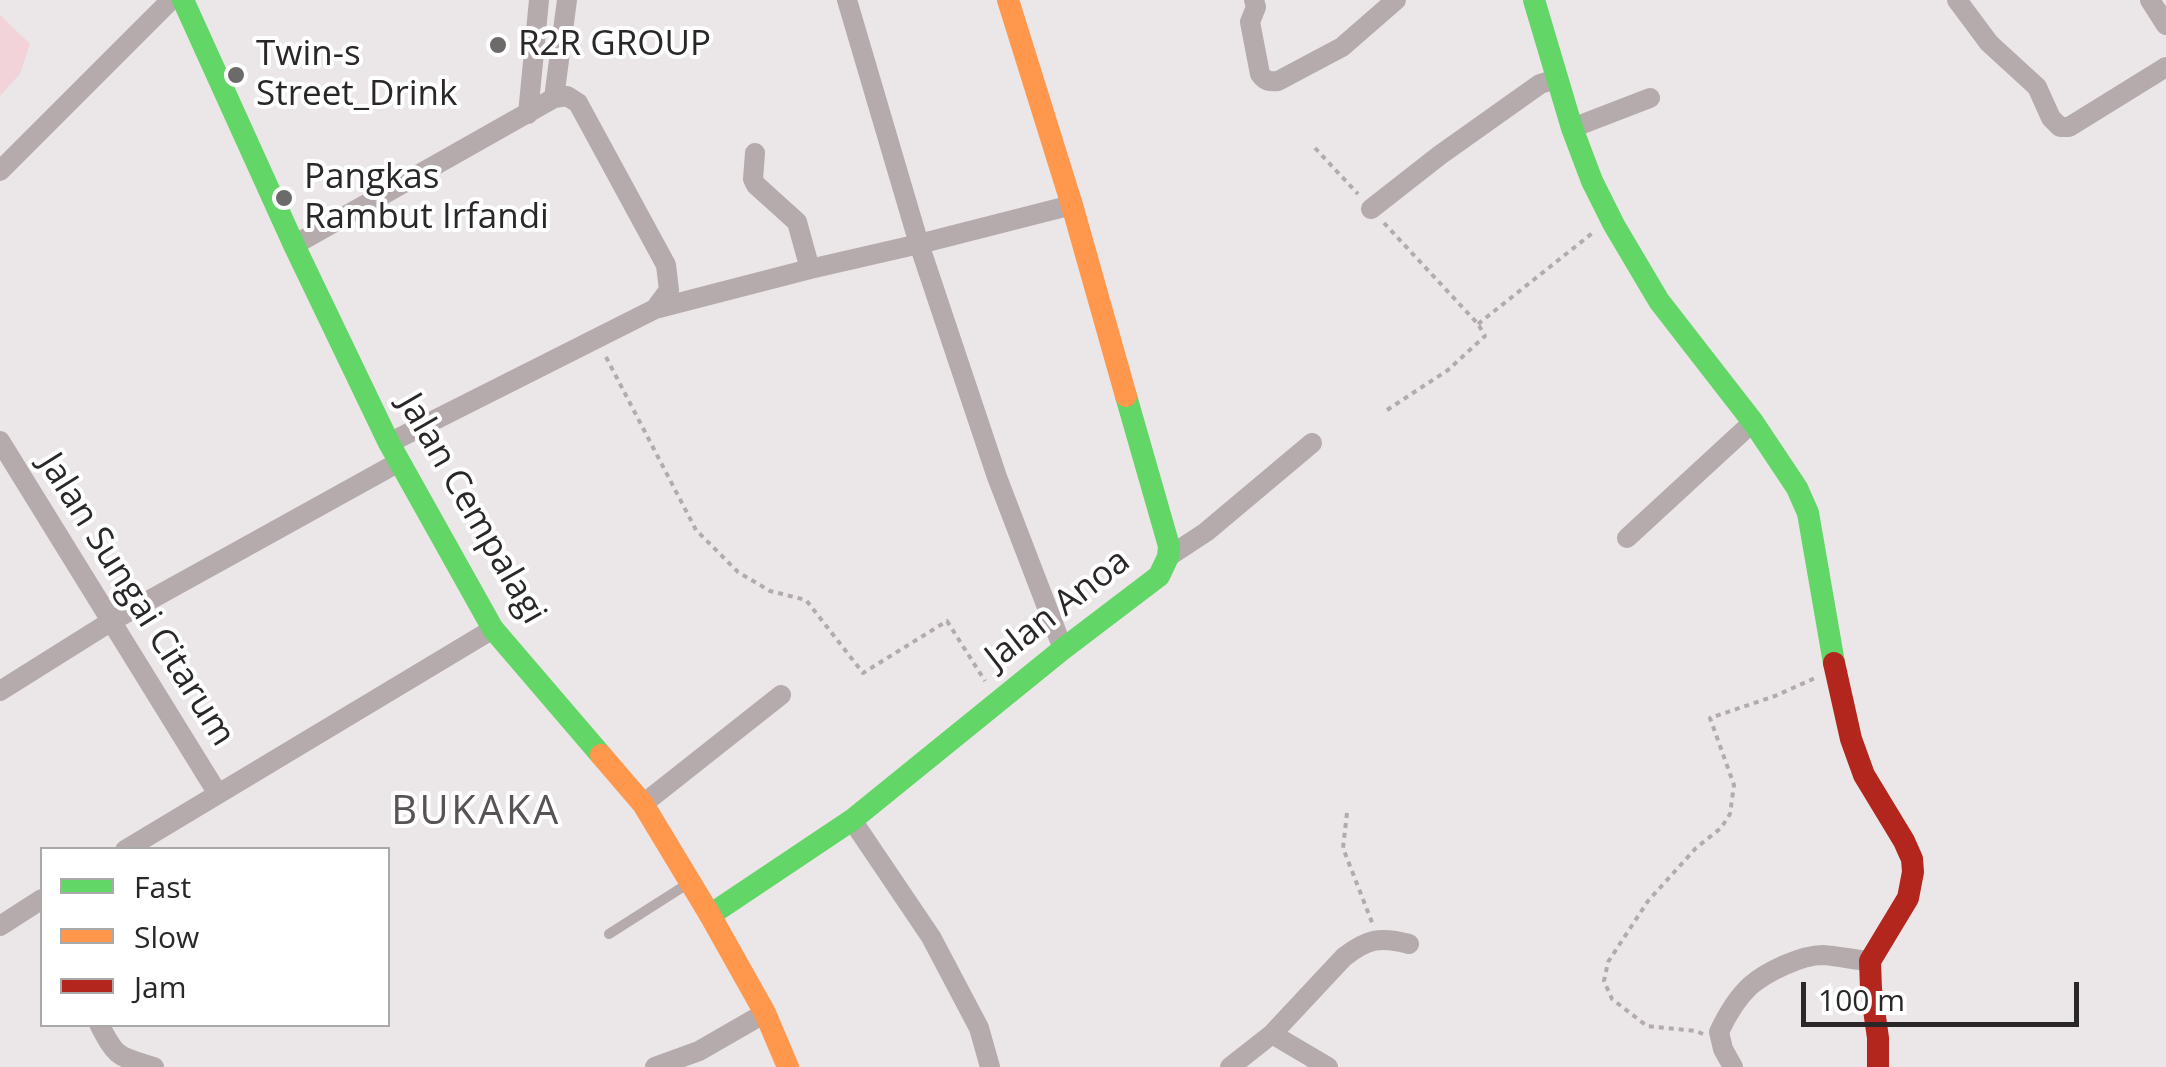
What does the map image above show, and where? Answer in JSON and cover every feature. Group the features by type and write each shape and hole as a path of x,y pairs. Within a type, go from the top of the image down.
{"street":[{"path":"0,172 171,0"},
{"name":"Jalan Cempalagi","path":"183,0 294,245 394,452 493,629 643,804 765,1012 788,1067"},
{"path":"528,114 539,0"},
{"path":"554,98 568,0"},
{"path":"847,0 919,244 997,476 1063,649"},
{"name":"Jalan Anoa","path":"710,915 852,820 1159,576 1168,557 1169,546 1072,206 1008,0"},
{"path":"1254,0 1256,7 1250,22 1260,74 1270,82 1342,46 1382,4"},
{"path":"1534,0 1550,81 1614,225 1660,301 1753,422 1797,488 1808,514 1834,668 1851,739 1864,775 1912,859 1908,898 1859,960"},
{"path":"1957,0 1988,43 2037,88 2051,118 2060,127 2068,128 2166,66"},
{"path":"2150,0 2166,25"},
{"path":"1372,209 1440,155 1550,81"},
{"path":"294,245 554,98 567,96 578,103 666,265 670,290 655,310"},
{"path":"1572,128 1650,98"},
{"path":"755,153 756,185 797,222 810,269"},
{"path":"0,691 394,452 597,338 655,310 1072,206"},
{"path":"1627,538 1753,422"},
{"name":"Jalan Sungai Citarum","path":"0,441 218,794"},
{"path":"1168,557 1206,532 1312,443"},
{"path":"130,847 493,629"},
{"path":"643,804 781,695"},
{"path":"852,820 931,937 979,1028 990,1067"},
{"path":"0,926 40,901"},
{"path":"1230,1067 1272,1034 1357,947 1379,938 1408,944"},
{"path":"1733,1067 1719,1032 1730,1010 1752,985 1808,957 1859,960"},
{"path":"1859,960 1870,989 1878,1067"},
{"path":"654,1067 699,1051 765,1012"},
{"path":"101,1027 119,1056 154,1067"},
{"path":"1272,1034 1328,1067"}],"lane":[{"path":"609,934 690,882"}],"path":[{"path":"1315,148 1485,336 1448,370 1387,410"},
{"path":"1478,324 1594,231"},
{"path":"597,338 696,530 738,572 770,591 806,600 863,672 947,621 998,702"},
{"path":"1720,1042 1696,1031 1647,1026 1612,998 1604,980 1608,962 1648,901 1696,848 1721,828 1730,814 1734,786 1710,718 1775,696 1834,668"},
{"path":"1347,813 1343,848 1379,938"}],"shaded area":[{"path":"0,15 30,44 20,74 0,96"}],"traffic: fast":[{"path":"183,0 389,443 493,629 601,755"},
{"path":"1534,0 1572,128 1614,225 1659,301 1753,422 1797,488 1808,513 1834,663"},
{"path":"710,915 852,820 1159,576 1169,546 1126,396"}],"traffic: slow":[{"path":"1008,0 1126,396"},
{"path":"601,755 643,804 710,915 765,1013 788,1067"}],"traffic: jam":[{"path":"1834,663 1851,739 1864,775 1912,859 1908,898 1870,961 1878,1067"}],"place":[{"name":"R2R GROUP","path":"498,45"},
{"name":"Twin-s Street_Drink","path":"236,75"},
{"name":"Pangkas Rambut Irfandi","path":"284,198"}],"district":[{"name":"BUKAKA","path":"476,813"}]}
